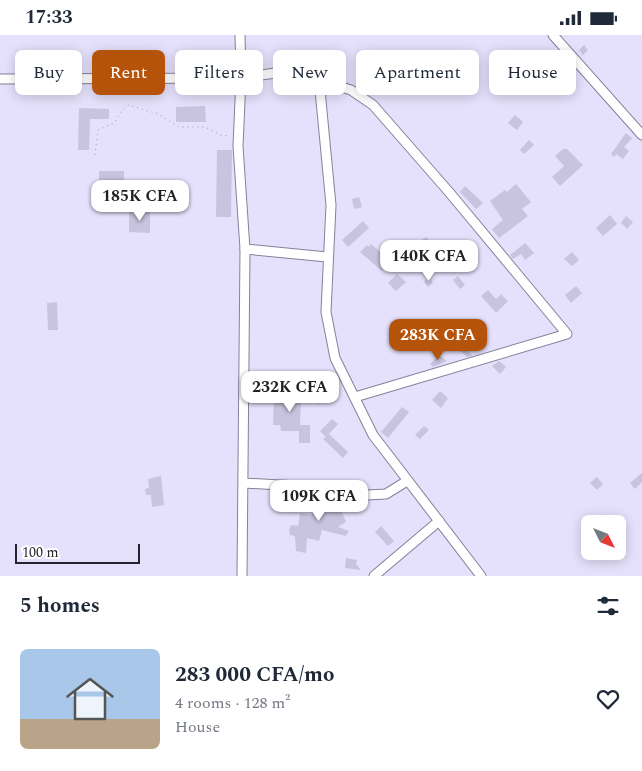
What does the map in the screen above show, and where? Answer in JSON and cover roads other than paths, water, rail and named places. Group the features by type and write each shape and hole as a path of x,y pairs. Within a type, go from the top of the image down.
{"street":[{"path":"240,35 240,50"},
{"path":"553,35 642,135"},
{"path":"0,79 175,78"},
{"path":"346,88 373,105 449,192 567,334 355,397"},
{"path":"240,95 238,137 245,249 242,576"},
{"path":"320,95 331,205 327,257 326,312 335,358 373,435 481,576"},
{"path":"245,249 327,257"},
{"path":"244,483 334,488 367,495 386,494 407,481"},
{"path":"374,576 439,521"}]}
